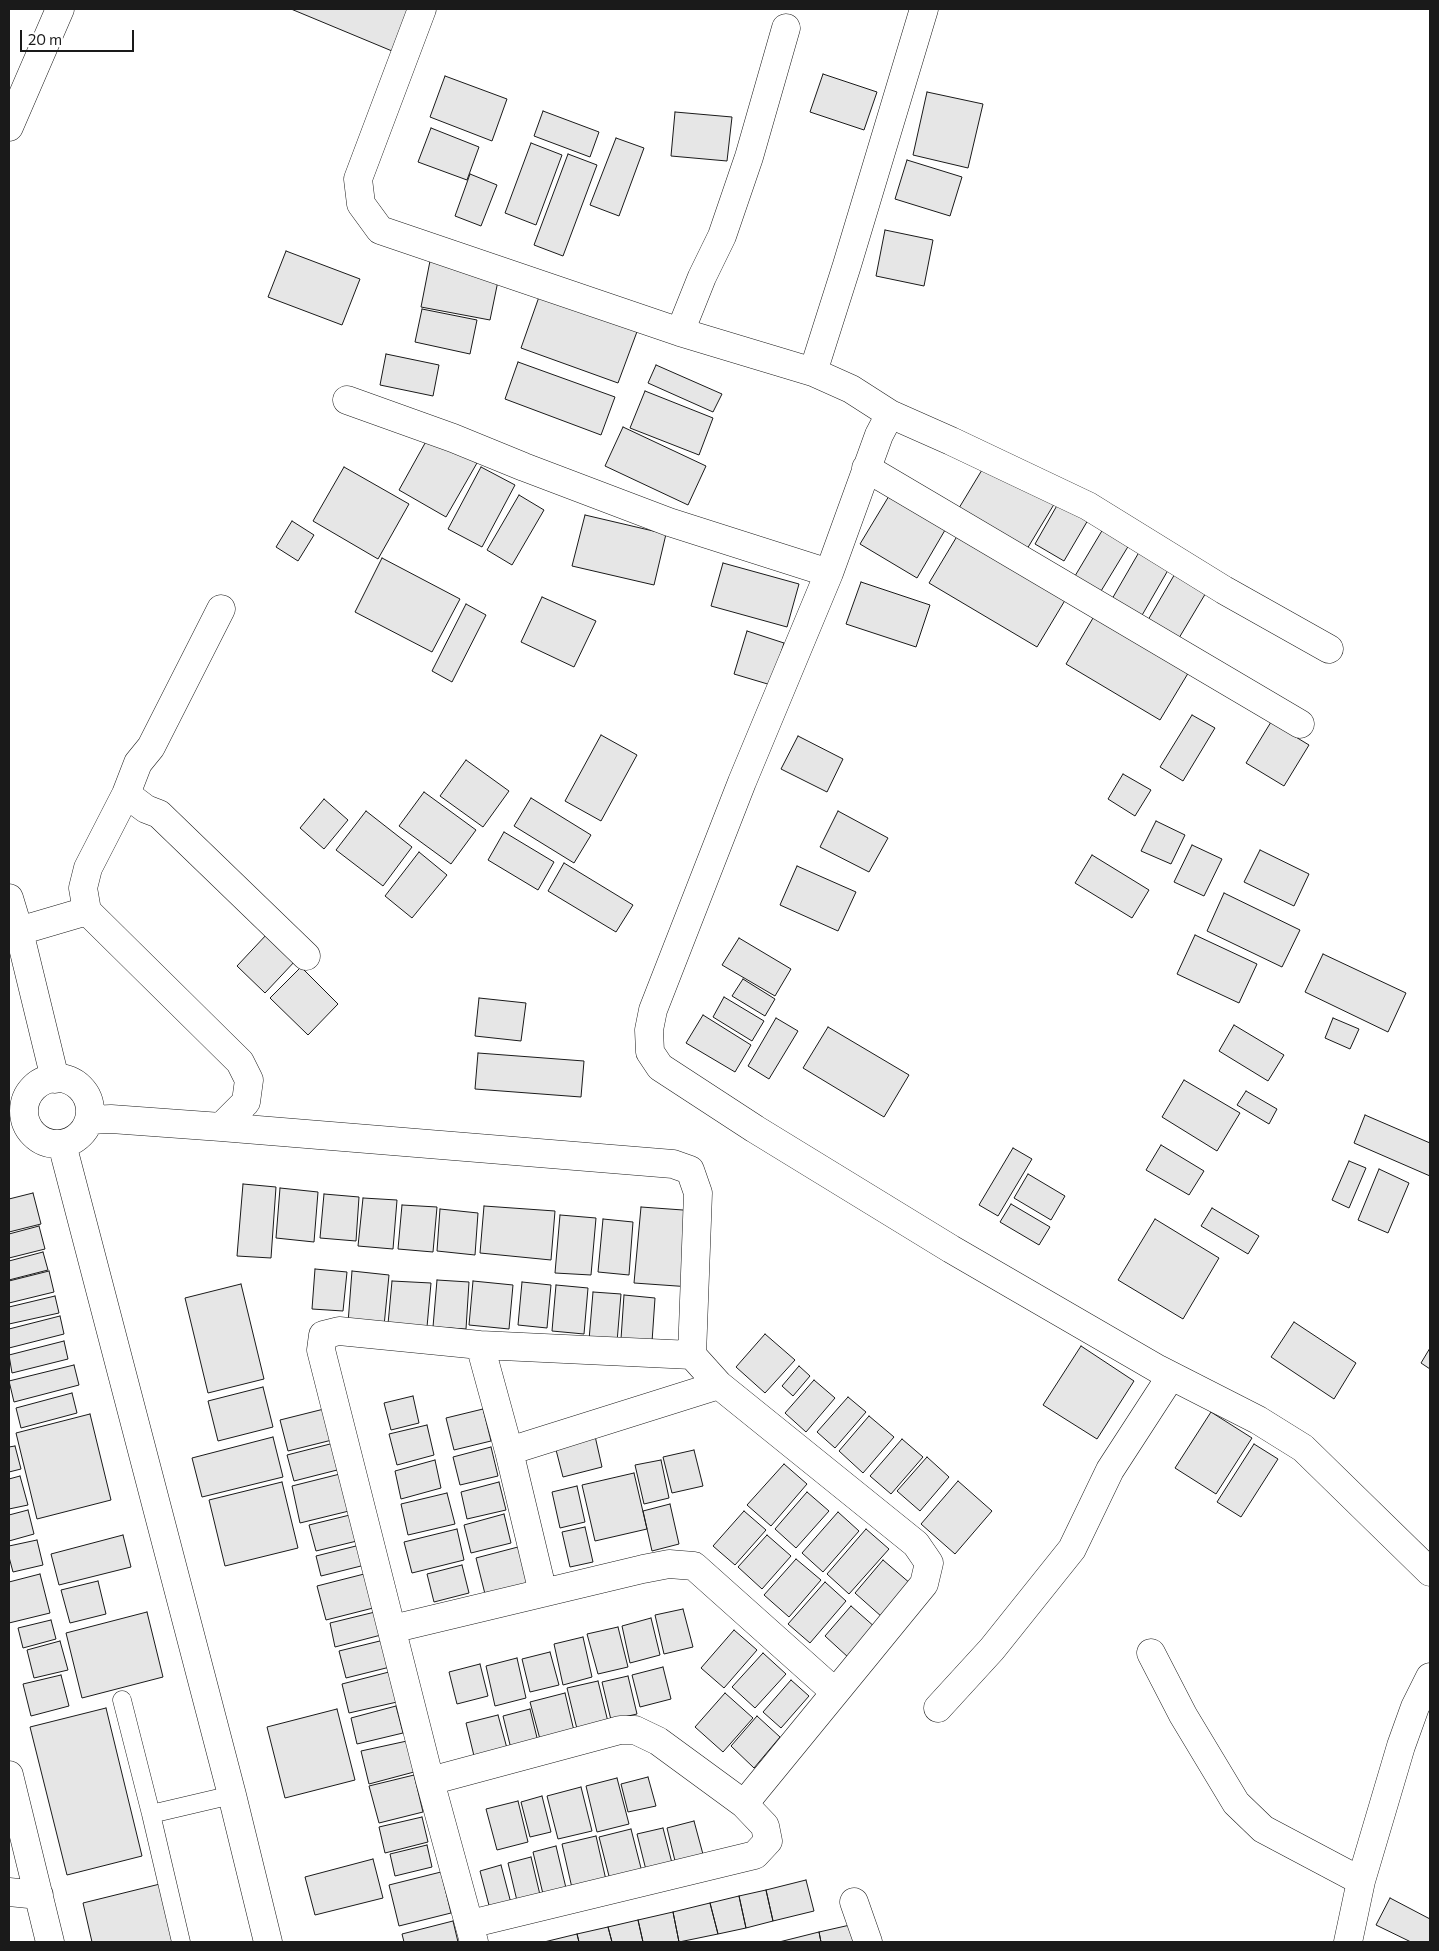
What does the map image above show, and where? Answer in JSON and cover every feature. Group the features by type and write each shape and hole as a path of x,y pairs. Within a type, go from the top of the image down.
{"street":[{"path":"9,127 60,9"},
{"path":"422,9 358,179 361,204 380,230 680,332 813,372 851,390 890,414 1088,506 1224,590 1329,649"},
{"path":"813,372 924,9"},
{"path":"680,332 702,277 722,236 749,158 786,28"},
{"path":"347,400 453,438 669,522 829,572"},
{"path":"890,414 879,435 829,572 742,782 653,1010 649,1030 650,1052 660,1067 755,1129 951,1249 1171,1376 1258,1420 1303,1448 1430,1572"},
{"path":"866,468 1300,724"},
{"path":"220,610 151,747 138,764 126,794 88,868 84,888 87,911 240,1062 249,1080 246,1102 221,1126"},
{"path":"126,794 146,809 159,814 306,956"},
{"path":"9,898 19,931 55,1079"},
{"path":"19,931 87,911"},
{"path":"55,1079 74,1082 82,1090 88,1099 89,1120 85,1130 75,1140 62,1144 43,1142 29,1129 16,1109 34,1088 44,1081 55,1079"},
{"path":"89,1120 111,1119 221,1126 673,1164 690,1170 698,1193 692,1355 719,1385 916,1544 929,1563 924,1584 744,1804"},
{"path":"62,1144 232,1795 268,1942"},
{"path":"430,1781 620,1730 635,1730 658,1740 744,1804 765,1826 768,1841 755,1855 472,1933 430,1781 321,1350 323,1335 339,1331 480,1345 692,1355"},
{"path":"480,1345 509,1451 543,1593"},
{"path":"938,1708 992,1649 1072,1549 1110,1470 1171,1376"},
{"path":"509,1451 719,1385"},
{"path":"392,1629 669,1564 694,1566 835,1692"},
{"path":"1151,1653 1183,1715 1236,1803 1263,1829 1361,1880"},
{"path":"1348,1942 1361,1880 1401,1746 1415,1707 1430,1677"},
{"path":"9,1775 50,1942"},
{"path":"9,1892 40,1895"},
{"path":"854,1902 868,1942"}],"lane":[{"path":"122,1700 181,1942"},
{"path":"151,1814 232,1795"}],"building":[{"path":"291,9 410,9 392,51"},
{"path":"823,74 877,92 864,130 810,112"},
{"path":"445,76 507,99 492,141 430,117"},
{"path":"927,92 983,104 968,168 913,155"},
{"path":"543,111 599,132 590,157 534,136"},
{"path":"675,112 732,117 727,161 671,156"},
{"path":"431,128 479,147 467,180 418,162"},
{"path":"616,138 644,148 619,216 590,205"},
{"path":"531,143 562,155 536,225 505,213"},
{"path":"568,154 597,165 563,256 534,245"},
{"path":"907,160 962,177 950,216 895,199"},
{"path":"470,174 497,185 481,226 455,216"},
{"path":"885,230 933,240 924,286 876,276"},
{"path":"286,251 360,279 342,325 268,297"},
{"path":"430,261 499,276 490,320 421,307"},
{"path":"540,294 638,329 618,383 521,348"},
{"path":"422,309 477,320 470,354 415,342"},
{"path":"386,354 439,365 433,396 380,385"},
{"path":"518,362 615,397 601,435 505,399"},
{"path":"656,365 722,394 713,412 648,383"},
{"path":"645,391 713,418 699,455 630,428"},
{"path":"623,427 706,466 688,505 605,466"},
{"path":"429,436 477,463 446,517 399,490"},
{"path":"988,460 1056,501 1027,549 959,508"},
{"path":"344,467 409,504 378,559 313,521"},
{"path":"481,467 515,485 482,547 448,529"},
{"path":"892,491 948,525 917,578 860,544"},
{"path":"519,495 544,510 512,565 487,550"},
{"path":"1059,502 1088,520 1064,561 1035,544"},
{"path":"585,515 666,534 654,585 572,566"},
{"path":"292,521 314,535 298,561 276,547"},
{"path":"1106,524 1132,540 1098,596 1072,581"},
{"path":"959,533 1067,597 1037,647 929,583"},
{"path":"1142,547 1171,565 1141,617 1112,599"},
{"path":"382,558 460,599 432,652 355,612"},
{"path":"723,563 799,584 787,627 711,606"},
{"path":"1176,572 1207,591 1179,638 1148,620"},
{"path":"861,582 930,605 916,647 846,624"},
{"path":"542,597 596,621 574,667 521,642"},
{"path":"466,604 486,615 452,682 432,671"},
{"path":"1096,613 1190,670 1160,720 1066,664"},
{"path":"747,631 784,643 771,685 734,674"},
{"path":"1192,715 1215,728 1183,781 1160,767"},
{"path":"1271,722 1309,745 1284,786 1246,763"},
{"path":"601,735 637,755 601,821 565,801"},
{"path":"798,736 843,759 827,792 781,769"},
{"path":"466,760 509,791 483,827 440,796"},
{"path":"1123,774 1151,790 1135,816 1108,799"},
{"path":"424,792 476,830 451,864 399,826"},
{"path":"531,798 591,835 574,863 514,826"},
{"path":"324,799 348,820 324,849 300,828"},
{"path":"366,811 412,847 383,886 336,850"},
{"path":"838,811 888,838 869,872 820,847"},
{"path":"1156,821 1185,835 1171,864 1141,851"},
{"path":"504,832 554,862 538,890 488,860"},
{"path":"1192,845 1222,859 1204,896 1174,882"},
{"path":"1260,850 1309,874 1294,906 1244,882"},
{"path":"419,852 447,875 412,918 385,896"},
{"path":"1092,855 1149,890 1132,918 1075,883"},
{"path":"564,863 633,905 616,932 548,891"},
{"path":"797,866 856,892 838,931 780,905"},
{"path":"1224,893 1300,930 1282,967 1207,931"},
{"path":"268,933 296,960 265,993 237,966"},
{"path":"1195,935 1257,964 1239,1003 1177,974"},
{"path":"739,938 791,969 775,996 722,965"},
{"path":"1323,954 1406,993 1388,1032 1305,992"},
{"path":"301,967 338,1004 308,1035 270,998"},
{"path":"743,979 775,999 765,1016 732,996"},
{"path":"724,997 764,1021 752,1041 713,1017"},
{"path":"479,998 526,1003 521,1041 475,1036"},
{"path":"703,1015 751,1045 735,1072 686,1043"},
{"path":"776,1018 798,1031 769,1079 748,1066"},
{"path":"1333,1018 1359,1029 1350,1049 1325,1038"},
{"path":"1234,1025 1284,1055 1268,1081 1219,1051"},
{"path":"828,1027 909,1075 884,1117 803,1068"},
{"path":"478,1053 584,1061 581,1097 475,1089"},
{"path":"1184,1080 1240,1113 1217,1151 1162,1117"},
{"path":"1246,1091 1277,1109 1269,1124 1237,1105"},
{"path":"1365,1115 1430,1143 1430,1176 1354,1143"},
{"path":"1161,1145 1204,1171 1189,1195 1146,1170"},
{"path":"1013,1148 1032,1159 998,1216 979,1205"},
{"path":"1349,1161 1366,1168 1349,1208 1332,1200"},
{"path":"1379,1169 1409,1183 1388,1233 1358,1220"},
{"path":"1028,1174 1065,1196 1051,1220 1014,1198"},
{"path":"243,1184 276,1187 271,1258 237,1256"},
{"path":"280,1188 318,1192 314,1242 276,1238"},
{"path":"33,1193 41,1224 9,1232 9,1199"},
{"path":"324,1194 359,1197 356,1241 320,1238"},
{"path":"363,1198 397,1200 393,1249 358,1246"},
{"path":"1011,1204 1050,1227 1039,1245 1000,1222"},
{"path":"402,1205 437,1207 433,1252 398,1249"},
{"path":"484,1206 555,1211 551,1260 480,1253"},
{"path":"641,1207 697,1211 691,1287 634,1283"},
{"path":"1212,1208 1259,1236 1248,1254 1201,1226"},
{"path":"440,1209 478,1213 475,1255 437,1251"},
{"path":"560,1215 596,1218 591,1275 555,1273"},
{"path":"603,1219 633,1222 629,1275 598,1272"},
{"path":"1155,1219 1219,1258 1183,1319 1118,1280"},
{"path":"39,1226 45,1249 9,1258 9,1234"},
{"path":"43,1252 48,1270 9,1280 9,1261"},
{"path":"315,1269 347,1272 343,1311 312,1309"},
{"path":"49,1271 54,1292 9,1303 9,1281"},
{"path":"352,1271 389,1275 384,1326 348,1323"},
{"path":"437,1280 469,1282 466,1329 433,1327"},
{"path":"392,1281 431,1283 427,1327 388,1324"},
{"path":"473,1281 513,1285 509,1329 469,1325"},
{"path":"522,1282 551,1285 547,1328 518,1325"},
{"path":"241,1284 264,1379 208,1393 185,1298"},
{"path":"556,1285 588,1288 584,1334 552,1331"},
{"path":"593,1292 621,1294 617,1342 589,1340"},
{"path":"624,1295 655,1298 652,1342 621,1339"},
{"path":"55,1296 59,1313 9,1324 9,1307"},
{"path":"60,1316 64,1334 9,1348 9,1329"},
{"path":"1294,1322 1356,1363 1334,1399 1271,1357"},
{"path":"765,1334 795,1360 765,1393 736,1367"},
{"path":"64,1341 68,1359 12,1373 9,1355"},
{"path":"1081,1346 1134,1381 1097,1439 1043,1405"},
{"path":"1430,1348 1430,1369 1421,1363"},
{"path":"74,1365 79,1385 14,1402 9,1381"},
{"path":"799,1366 810,1376 793,1396 782,1386"},
{"path":"814,1380 835,1398 806,1432 785,1413"},
{"path":"263,1387 273,1427 218,1441 208,1401"},
{"path":"72,1393 77,1413 21,1428 16,1408"},
{"path":"413,1396 419,1423 391,1430 384,1403"},
{"path":"848,1397 866,1412 835,1448 817,1432"},
{"path":"332,1407 340,1438 288,1451 280,1420"},
{"path":"483,1409 491,1441 454,1450 446,1418"},
{"path":"1211,1412 1252,1438 1216,1494 1175,1468"},
{"path":"90,1414 111,1500 37,1519 16,1433"},
{"path":"869,1416 894,1437 863,1473 839,1451"},
{"path":"427,1425 434,1455 397,1465 389,1434"},
{"path":"595,1436 602,1467 563,1477 555,1446"},
{"path":"273,1437 283,1477 202,1497 192,1458"},
{"path":"902,1439 923,1457 891,1494 870,1476"},
{"path":"338,1442 345,1468 294,1481 287,1455"},
{"path":"1254,1444 1278,1459 1241,1517 1217,1502"},
{"path":"15,1446 21,1469 9,1472 9,1447"},
{"path":"491,1447 498,1476 460,1485 453,1457"},
{"path":"694,1450 703,1486 672,1493 663,1457"},
{"path":"927,1457 949,1477 920,1511 897,1491"},
{"path":"435,1460 441,1488 401,1499 395,1471"},
{"path":"661,1460 669,1498 644,1504 635,1465"},
{"path":"784,1464 807,1484 771,1526 747,1505"},
{"path":"344,1473 353,1510 300,1523 292,1486"},
{"path":"634,1473 647,1529 595,1541 582,1485"},
{"path":"20,1476 28,1505 9,1509 9,1479"},
{"path":"958,1481 992,1511 955,1554 921,1524"},
{"path":"282,1482 298,1548 225,1566 209,1500"},
{"path":"499,1482 506,1510 467,1519 461,1492"},
{"path":"577,1486 585,1522 560,1528 552,1492"},
{"path":"807,1492 829,1511 796,1548 775,1529"},
{"path":"447,1493 455,1524 408,1535 401,1504"},
{"path":"670,1504 679,1544 652,1551 643,1511"},
{"path":"28,1510 34,1534 9,1541 9,1515"},
{"path":"744,1511 766,1530 735,1565 713,1546"},
{"path":"838,1512 859,1531 823,1572 802,1553"},
{"path":"358,1513 365,1539 316,1551 309,1525"},
{"path":"504,1514 511,1543 471,1553 464,1525"},
{"path":"585,1527 593,1562 570,1567 562,1532"},
{"path":"457,1529 464,1560 412,1573 404,1542"},
{"path":"866,1529 889,1549 849,1594 827,1574"},
{"path":"123,1535 131,1567 59,1585 51,1554"},
{"path":"767,1535 791,1556 762,1589 738,1567"},
{"path":"37,1540 43,1565 13,1572 9,1557 9,1546"},
{"path":"364,1544 369,1564 321,1576 316,1556"},
{"path":"518,1547 530,1591 487,1602 476,1558"},
{"path":"796,1559 821,1580 789,1617 764,1595"},
{"path":"883,1560 911,1584 882,1617 855,1593"},
{"path":"462,1565 469,1593 434,1602 427,1574"},
{"path":"372,1572 381,1606 326,1620 317,1586"},
{"path":"40,1574 50,1613 9,1623 9,1582"},
{"path":"98,1581 106,1614 70,1623 61,1590"},
{"path":"825,1582 846,1601 810,1643 788,1624"},
{"path":"851,1606 876,1628 849,1658 825,1636"},
{"path":"683,1609 693,1647 664,1654 655,1615"},
{"path":"147,1612 163,1677 82,1698 66,1633"},
{"path":"375,1612 381,1635 335,1647 330,1623"},
{"path":"651,1618 660,1655 630,1663 622,1626"},
{"path":"51,1620 56,1639 23,1648 18,1628"},
{"path":"618,1627 628,1667 598,1674 587,1634"},
{"path":"734,1630 757,1650 724,1688 701,1668"},
{"path":"583,1637 592,1677 563,1685 554,1644"},
{"path":"384,1640 390,1667 346,1678 339,1651"},
{"path":"60,1641 68,1670 34,1678 27,1650"},
{"path":"550,1652 559,1685 530,1692 522,1659"},
{"path":"763,1653 786,1674 755,1708 732,1687"},
{"path":"517,1658 526,1698 495,1706 486,1666"},
{"path":"480,1664 488,1696 457,1704 449,1672"},
{"path":"663,1667 671,1699 640,1707 632,1675"},
{"path":"389,1672 397,1702 349,1713 342,1684"},
{"path":"61,1675 69,1706 31,1716 23,1684"},
{"path":"628,1676 637,1714 611,1720 602,1682"},
{"path":"791,1680 809,1696 781,1728 763,1712"},
{"path":"598,1681 609,1726 578,1733 567,1688"},
{"path":"565,1693 575,1735 541,1743 530,1702"},
{"path":"725,1693 753,1718 723,1752 695,1727"},
{"path":"396,1706 403,1733 357,1744 351,1718"},
{"path":"106,1708 142,1856 67,1875 30,1727"},
{"path":"337,1709 355,1780 285,1798 267,1727"},
{"path":"530,1709 540,1750 513,1757 503,1716"},
{"path":"498,1715 508,1752 475,1760 466,1723"},
{"path":"757,1716 780,1737 754,1768 731,1746"},
{"path":"407,1741 414,1772 369,1784 361,1751"},
{"path":"414,1775 423,1812 379,1823 369,1786"},
{"path":"648,1777 656,1806 628,1812 621,1784"},
{"path":"617,1778 629,1824 597,1832 586,1786"},
{"path":"581,1787 592,1831 558,1839 547,1796"},
{"path":"542,1796 551,1832 530,1837 521,1802"},
{"path":"518,1801 528,1842 497,1850 486,1809"},
{"path":"422,1817 428,1842 385,1853 379,1827"},
{"path":"694,1821 704,1858 676,1865 667,1828"},
{"path":"663,1828 673,1867 647,1874 637,1834"},
{"path":"631,1829 642,1872 610,1880 599,1837"},
{"path":"596,1836 606,1880 572,1888 562,1844"},
{"path":"427,1845 432,1867 395,1876 390,1854"},
{"path":"556,1846 566,1888 543,1894 533,1852"},
{"path":"531,1857 541,1899 518,1905 508,1863"},
{"path":"373,1859 383,1898 315,1915 305,1877"},
{"path":"501,1865 512,1907 491,1913 480,1871"},
{"path":"441,1872 451,1913 399,1926 389,1885"},
{"path":"806,1880 814,1911 773,1921 766,1890"},
{"path":"160,1884 174,1942 92,1942 83,1903"},
{"path":"766,1890 773,1921 746,1928 739,1896"},
{"path":"739,1896 746,1928 718,1934 710,1903"},
{"path":"1390,1898 1430,1919 1430,1942 1411,1942 1376,1925"},
{"path":"710,1903 718,1934 679,1942 673,1912"},
{"path":"673,1912 679,1942 643,1942 638,1920"},
{"path":"638,1920 643,1942 612,1942 608,1927"},
{"path":"453,1921 458,1942 404,1942 402,1934"},
{"path":"850,1925 854,1942 821,1942 819,1932"},
{"path":"608,1927 612,1942 579,1942 577,1934"},
{"path":"819,1932 821,1942 779,1942"},
{"path":"577,1934 579,1942 544,1942"}]}
